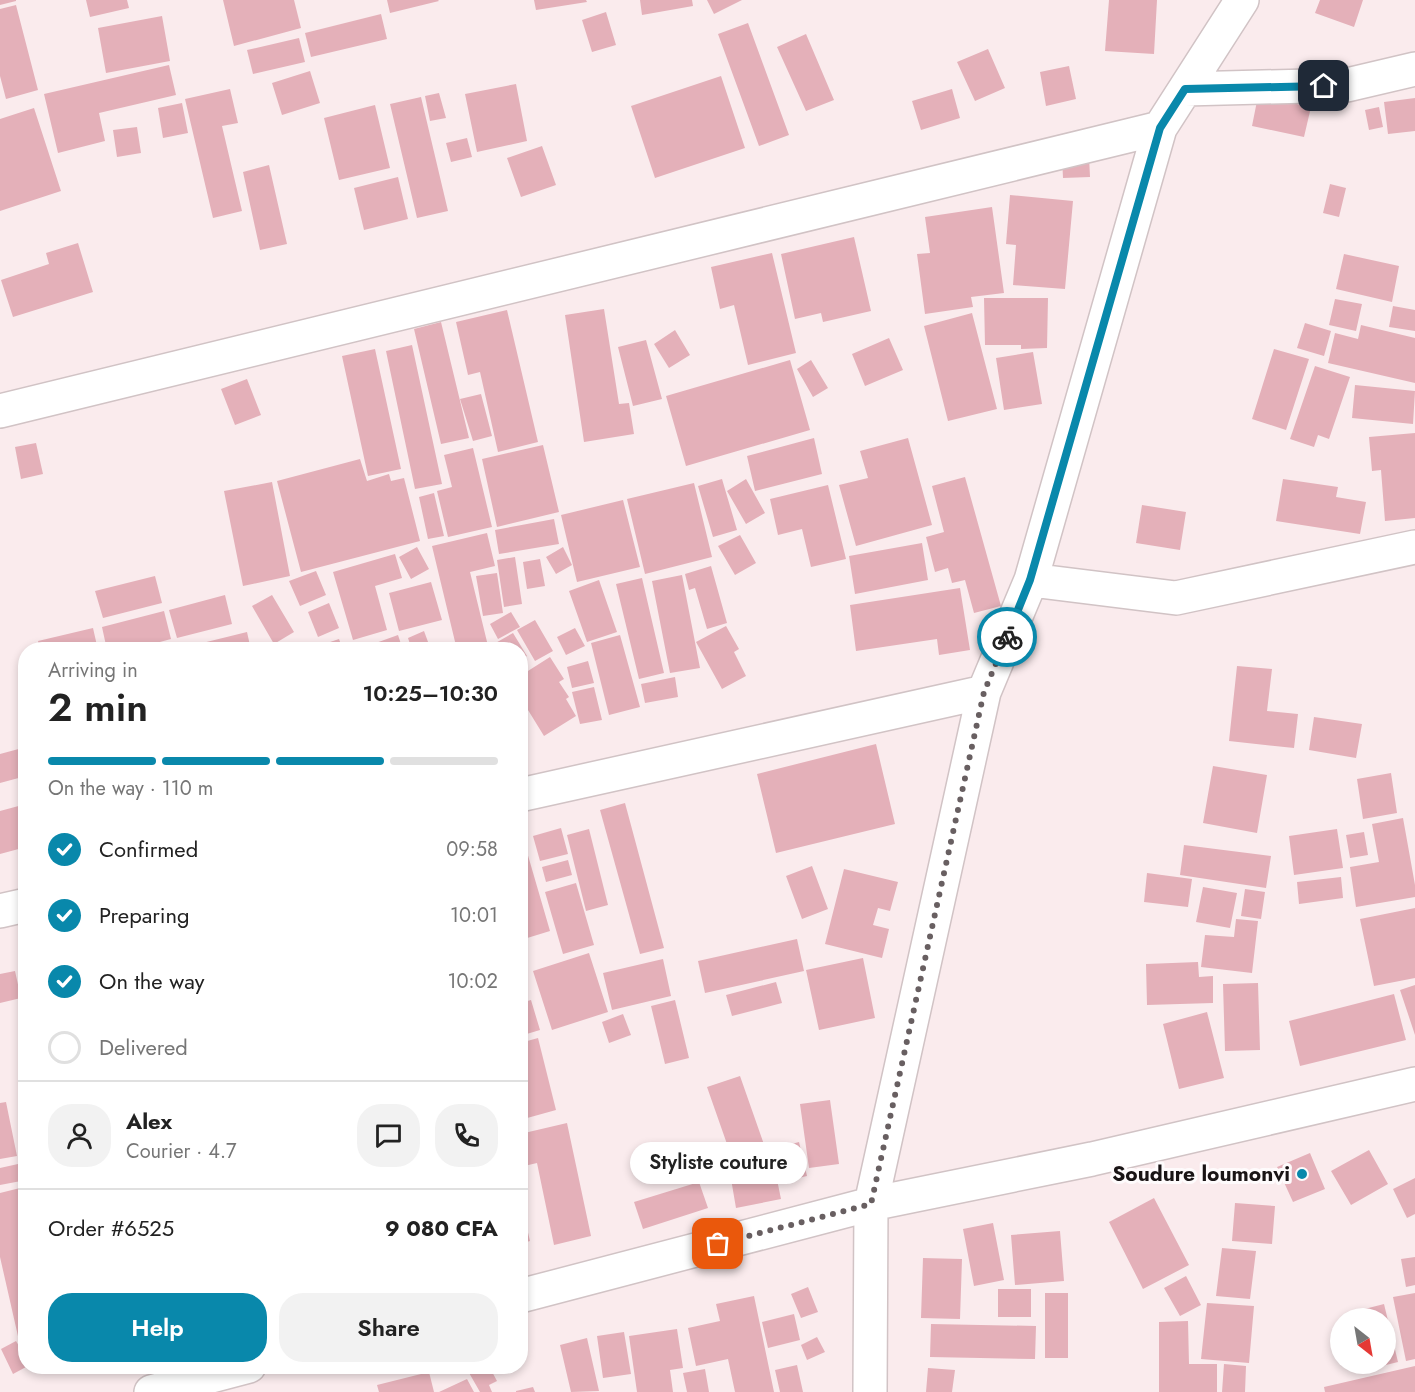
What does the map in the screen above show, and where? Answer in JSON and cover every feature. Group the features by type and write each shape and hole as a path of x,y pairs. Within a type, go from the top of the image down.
{"street":[{"path":"870,1392 871,1204 984,692 1030,580 1160,128 1242,0"},
{"path":"1185,89 1347,86 1415,69"},
{"path":"0,411 1160,128"},
{"path":"1030,580 1176,598 1415,548"},
{"path":"528,793 984,692"},
{"path":"0,911 18,907"},
{"path":"528,1294 871,1204 1092,1159 1415,1084"},
{"path":"151,1392 219,1374"}],"building":[{"path":"0,0 16,0 16,1 0,5"},
{"path":"86,0 127,0 129,8 90,17"},
{"path":"223,0 294,0 301,28 234,46"},
{"path":"387,0 438,0 439,1 390,13"},
{"path":"534,0 586,0 587,2 536,10"},
{"path":"640,0 692,0 693,6 642,15"},
{"path":"707,0 742,0 714,14"},
{"path":"1109,0 1157,0 1154,54 1105,51"},
{"path":"1320,0 1363,0 1354,27 1315,13"},
{"path":"16,5 38,90 6,99 0,76 0,9"},
{"path":"606,12 616,45 592,52 582,20"},
{"path":"381,14 387,39 311,57 305,33"},
{"path":"162,16 170,61 106,73 98,28"},
{"path":"748,23 789,135 759,146 718,34"},
{"path":"806,34 834,100 806,111 777,47"},
{"path":"299,38 305,62 253,74 247,50"},
{"path":"988,49 1005,88 975,101 957,62"},
{"path":"169,65 176,95 99,113 105,141 58,153 44,94"},
{"path":"1069,66 1076,99 1046,106 1040,72"},
{"path":"310,71 320,103 282,115 272,83"},
{"path":"721,76 745,148 655,178 631,106"},
{"path":"516,84 527,141 477,152 465,94"},
{"path":"230,89 238,123 222,126 242,211 213,218 185,99"},
{"path":"952,89 960,118 921,130 912,101"},
{"path":"439,93 446,118 430,121 425,96"},
{"path":"1258,96 1311,107 1304,137 1252,126"},
{"path":"421,97 448,211 417,218 390,104"},
{"path":"1415,98 1415,131 1388,134 1384,102"},
{"path":"182,103 188,133 163,138 158,108"},
{"path":"375,105 390,168 339,180 324,118"},
{"path":"1379,107 1383,127 1369,130 1365,110"},
{"path":"34,108 61,191 0,211 0,119"},
{"path":"137,127 141,153 117,157 113,130"},
{"path":"467,138 472,157 451,162 446,143"},
{"path":"542,146 556,185 521,197 507,158"},
{"path":"1089,156 1090,177 1063,178 1062,157"},
{"path":"269,165 287,244 260,250 243,172"},
{"path":"398,177 408,219 364,230 354,188"},
{"path":"1330,184 1346,188 1339,217 1323,213"},
{"path":"1010,195 1073,201 1065,289 1013,285 1016,245 1006,244"},
{"path":"992,207 1004,293 971,297 973,307 925,314 917,254 930,253 925,217"},
{"path":"854,237 871,311 823,322 821,313 795,319 781,254"},
{"path":"78,243 93,292 13,317 1,280 49,264 46,253"},
{"path":"772,253 796,353 748,365 734,305 720,309 711,267"},
{"path":"1344,254 1399,266 1392,302 1336,289"},
{"path":"984,298 1048,298 1047,348 1021,349 1021,345 985,345"},
{"path":"1335,299 1362,304 1356,331 1329,325"},
{"path":"1393,306 1415,310 1415,331 1389,327"},
{"path":"604,309 619,404 629,403 634,434 584,442 565,315"},
{"path":"507,310 538,442 498,452 480,372 468,375 456,322"},
{"path":"972,313 997,409 948,421 924,326"},
{"path":"441,322 469,438 441,444 414,329"},
{"path":"1305,323 1331,331 1324,356 1297,348"},
{"path":"1361,325 1415,338 1415,383 1328,363 1335,333 1358,339"},
{"path":"675,330 690,355 669,368 654,344"},
{"path":"889,338 903,370 865,386 852,354"},
{"path":"646,340 662,399 633,406 618,347"},
{"path":"412,345 442,484 415,489 386,351"},
{"path":"375,349 401,469 368,476 342,356"},
{"path":"1274,349 1309,359 1286,430 1252,419"},
{"path":"1033,352 1042,404 1004,410 996,358"},
{"path":"790,360 810,430 686,466 666,396"},
{"path":"811,360 828,388 813,397 797,369"},
{"path":"1315,366 1350,377 1329,439 1318,435 1314,447 1290,439"},
{"path":"247,379 261,415 235,425 221,389"},
{"path":"1355,385 1415,391 1413,424 1352,418"},
{"path":"481,394 492,436 473,441 460,399"},
{"path":"1415,433 1415,518 1385,521 1381,470 1372,471 1369,437"},
{"path":"814,438 822,474 755,491 747,456"},
{"path":"908,438 932,525 856,546 839,485 868,478 860,451"},
{"path":"36,443 43,474 21,479 15,447"},
{"path":"543,445 559,512 497,527 482,459"},
{"path":"473,448 492,527 448,537 437,491 452,487 444,455"},
{"path":"360,459 367,481 389,474 391,481 404,478 420,541 301,572 277,481"},
{"path":"965,477 1001,606 974,613 965,580 952,583 948,568 935,572 926,537 944,532 932,486"},
{"path":"722,479 737,530 713,537 698,486"},
{"path":"746,479 765,513 746,524 727,491"},
{"path":"1283,479 1338,487 1336,497 1366,502 1360,534 1276,521"},
{"path":"272,482 290,576 243,586 224,491"},
{"path":"694,483 712,557 645,574 627,499"},
{"path":"828,485 846,559 811,567 802,529 778,535 770,499"},
{"path":"434,493 444,536 428,539 419,497"},
{"path":"623,500 640,567 577,582 561,515"},
{"path":"1142,505 1186,512 1180,550 1136,543"},
{"path":"554,519 559,544 499,554 495,530"},
{"path":"487,533 495,566 470,572 487,642 455,642 432,546"},
{"path":"740,535 756,563 735,575 718,546"},
{"path":"922,543 928,580 855,594 849,556"},
{"path":"417,547 429,569 411,579 399,557"},
{"path":"563,547 572,565 556,574 546,557"},
{"path":"395,554 402,578 375,586 387,630 353,640 333,572"},
{"path":"515,557 522,604 504,607 497,560"},
{"path":"540,559 545,586 527,589 523,562"},
{"path":"711,566 727,623 707,629 695,588 689,590 685,574"},
{"path":"316,571 326,595 300,606 289,581"},
{"path":"497,573 503,613 483,616 476,576"},
{"path":"682,575 700,668 670,673 652,581"},
{"path":"155,576 162,603 103,618 95,591"},
{"path":"642,578 664,673 639,679 616,584"},
{"path":"599,580 617,632 587,642 569,591"},
{"path":"431,582 442,620 399,631 389,593"},
{"path":"960,588 970,650 939,655 937,639 856,651 850,605"},
{"path":"225,595 232,624 177,638 169,610"},
{"path":"272,595 294,632 277,642 273,642 252,606"},
{"path":"329,603 339,628 318,637 308,612"},
{"path":"164,611 171,639 160,642 105,642 102,627"},
{"path":"511,612 520,627 498,639 490,624"},
{"path":"535,620 553,651 535,661 528,649 528,642 524,642 517,630"},
{"path":"726,626 739,649 734,652 746,676 722,689 696,642"},
{"path":"93,628 96,642 38,642"},
{"path":"575,628 585,646 566,655 557,637"},
{"path":"424,631 428,642 409,642 408,638"},
{"path":"247,632 249,642 206,642"},
{"path":"513,633 518,642 497,642"},
{"path":"398,635 400,642 378,642"},
{"path":"620,635 640,707 609,715 591,643"},
{"path":"550,657 564,679 559,682 569,697 566,699 576,716 544,736 528,710 528,671"},
{"path":"588,661 594,683 572,688 567,667"},
{"path":"1237,666 1272,669 1267,711 1298,714 1294,748 1229,741"},
{"path":"675,677 678,697 645,703 641,684"},
{"path":"594,687 602,720 580,724 572,692"},
{"path":"1314,717 1362,724 1356,758 1309,750"},
{"path":"876,744 895,824 776,853 757,774"},
{"path":"18,749 18,778 0,783 0,754"},
{"path":"1213,766 1267,775 1257,833 1203,823"},
{"path":"1391,773 1397,813 1363,819 1357,779"},
{"path":"625,803 664,948 640,954 600,810"},
{"path":"18,806 18,849 0,854 0,811"},
{"path":"1403,818 1415,885 1415,897 1356,907 1350,867 1379,862 1372,824"},
{"path":"561,828 568,854 540,861 533,836"},
{"path":"589,829 608,905 586,911 567,835"},
{"path":"1337,829 1343,868 1294,875 1289,836"},
{"path":"1364,832 1368,855 1350,858 1346,835"},
{"path":"1184,845 1271,856 1266,888 1180,875"},
{"path":"528,855 550,931 528,938"},
{"path":"568,860 572,875 546,882 542,867"},
{"path":"812,866 828,909 802,919 786,876"},
{"path":"844,869 898,882 890,911 878,908 873,925 889,929 882,958 825,944"},
{"path":"1147,873 1192,879 1188,907 1144,902"},
{"path":"1341,877 1343,898 1299,904 1297,882"},
{"path":"576,883 594,945 563,954 545,892"},
{"path":"1203,887 1237,893 1230,928 1196,922"},
{"path":"1245,889 1265,892 1261,919 1241,916"},
{"path":"1415,908 1415,978 1374,986 1360,919"},
{"path":"1236,919 1258,921 1252,973 1201,967 1205,935 1234,937"},
{"path":"797,939 804,971 705,993 698,961"},
{"path":"589,953 608,1012 552,1030 533,971"},
{"path":"863,958 875,1018 819,1030 806,970"},
{"path":"663,959 671,996 612,1010 603,973"},
{"path":"1198,962 1199,977 1213,976 1213,1003 1147,1005 1146,964"},
{"path":"15,971 18,999 0,1003 0,974"},
{"path":"776,982 782,1003 732,1016 726,995"},
{"path":"1258,983 1260,1050 1225,1051 1223,984"},
{"path":"1415,985 1415,1035 1400,990"},
{"path":"1394,994 1406,1040 1300,1066 1289,1021"},
{"path":"531,1000 540,1030 528,1034 528,1001"},
{"path":"675,1000 689,1058 665,1064 651,1006"},
{"path":"1207,1012 1224,1078 1179,1089 1163,1024"},
{"path":"623,1014 631,1035 609,1043 602,1022"},
{"path":"538,1038 556,1110 528,1118 528,1041"},
{"path":"740,1076 767,1153 734,1164 707,1087"},
{"path":"830,1100 839,1164 809,1168 800,1104"},
{"path":"6,1102 17,1156 0,1159 0,1103"},
{"path":"567,1123 591,1236 554,1245 537,1163 528,1165 528,1132"},
{"path":"799,1142 807,1176 785,1181 777,1148"},
{"path":"1369,1150 1388,1184 1351,1205 1331,1171"},
{"path":"1310,1153 1325,1189 1293,1202 1277,1167"},
{"path":"18,1164 18,1182 0,1185 0,1168"},
{"path":"774,1165 781,1199 736,1208 730,1173"},
{"path":"1415,1178 1415,1214 1407,1218 1393,1189"},
{"path":"699,1182 708,1208 643,1229 634,1202"},
{"path":"18,1188 18,1336 0,1257 0,1193"},
{"path":"1154,1198 1189,1265 1143,1289 1109,1222"},
{"path":"1235,1203 1275,1206 1272,1244 1232,1241"},
{"path":"993,1223 1004,1280 974,1286 963,1229"},
{"path":"1060,1231 1064,1281 1015,1285 1011,1235"},
{"path":"1222,1248 1256,1251 1250,1299 1216,1296"},
{"path":"1415,1257 1415,1285 1406,1287 1401,1259"},
{"path":"923,1258 962,1259 960,1319 921,1318"},
{"path":"1186,1276 1201,1305 1180,1316 1164,1288"},
{"path":"808,1287 818,1312 801,1318 791,1294"},
{"path":"998,1289 1031,1289 1031,1317 998,1317"},
{"path":"1045,1293 1068,1293 1068,1358 1045,1358"},
{"path":"1415,1293 1415,1359 1406,1361 1393,1297"},
{"path":"754,1296 774,1392 735,1392 728,1359 696,1366 688,1328 720,1321 716,1304"},
{"path":"1207,1303 1254,1306 1249,1363 1201,1359"},
{"path":"1384,1304 1385,1308 1368,1308"},
{"path":"794,1314 800,1340 768,1348 762,1322"},
{"path":"1188,1321 1189,1364 1217,1364 1217,1392 1159,1392 1159,1322"},
{"path":"931,1324 1036,1326 1035,1359 930,1357"},
{"path":"677,1329 683,1368 670,1370 673,1392 637,1392 629,1336"},
{"path":"624,1332 631,1374 603,1378 597,1336"},
{"path":"817,1337 825,1352 807,1360 801,1345"},
{"path":"587,1338 599,1391 571,1392 560,1345"},
{"path":"16,1341 18,1371 13,1374 1,1349"},
{"path":"1224,1364 1246,1366 1245,1392 1222,1392"},
{"path":"797,1365 803,1392 780,1392 775,1370"},
{"path":"1415,1366 1415,1392 1325,1392 1324,1387 1380,1374 1396,1374 1396,1370"},
{"path":"928,1368 955,1370 952,1392 926,1392"},
{"path":"705,1369 709,1392 687,1392 683,1373"},
{"path":"430,1374 434,1392 379,1392 377,1385"},
{"path":"470,1374 493,1374 497,1381 489,1385 492,1392 480,1392"},
{"path":"467,1379 474,1392 439,1392"},
{"path":"533,1387 535,1392 516,1392 516,1391"}],"way so far":[{"path":"718,1244 871,1204 984,692 1007,637"}],"place":[{"name":"Soudure loumonvi","path":"1302,1174"},
{"name":"Styliste couture","path":"718,1244"}],"route":[{"path":"1007,637 1030,580 1160,128 1185,89 1324,86"}]}
